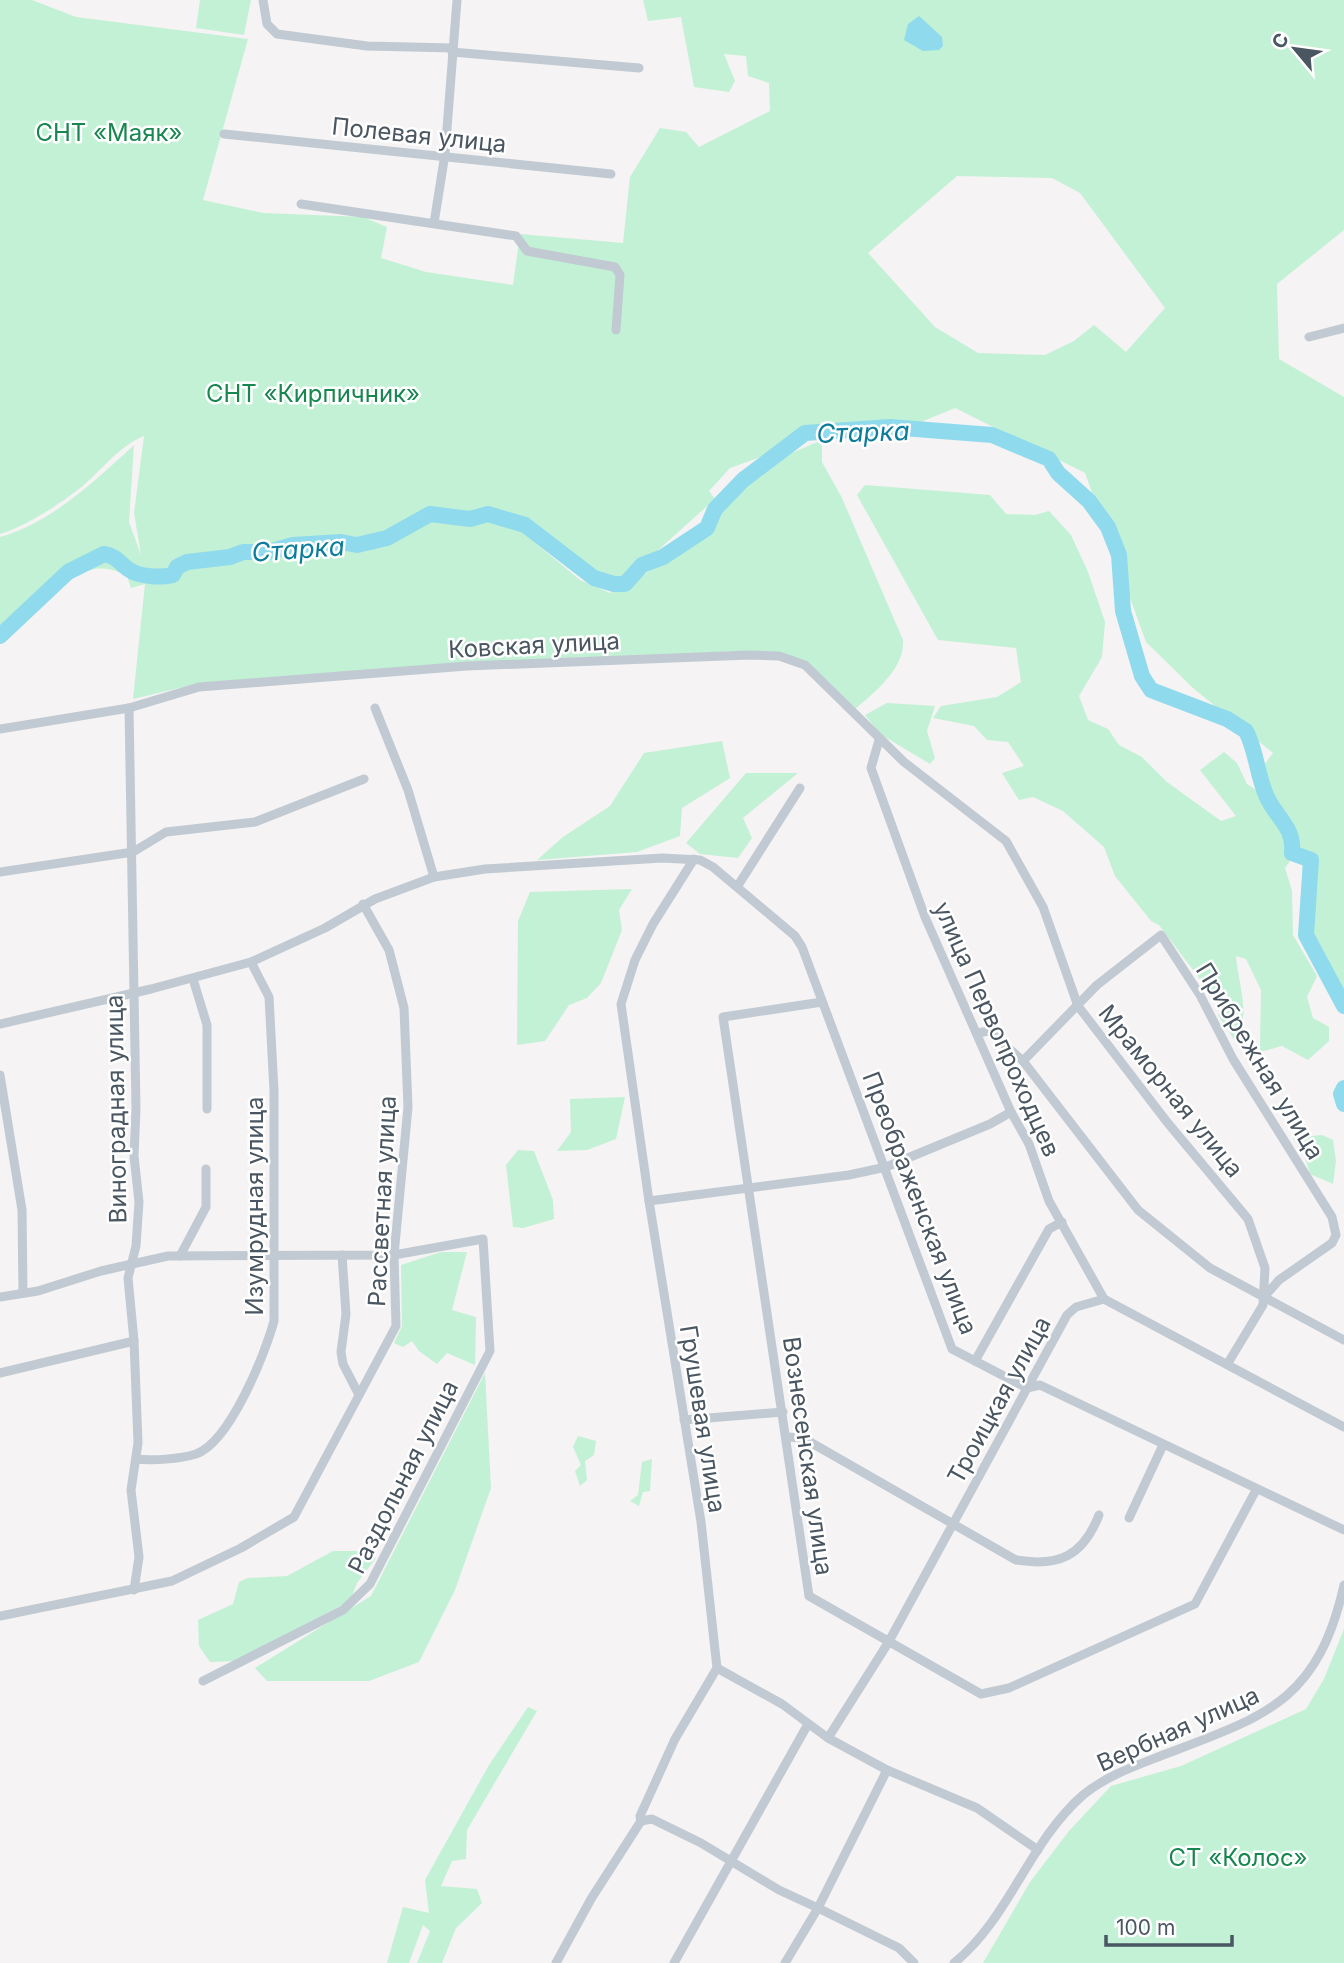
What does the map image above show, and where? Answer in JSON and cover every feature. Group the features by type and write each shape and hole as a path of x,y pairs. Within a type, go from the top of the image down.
{"street":[{"path":"263,0 267,24 271,31 289,37 639,68"},
{"path":"434,223 445,154 457,0"},
{"name":"Полевая улица","path":"224,134 445,154 611,174"},
{"path":"301,205 434,223 448,229 516,236 527,251 618,268 620,296 616,330"},
{"path":"1308,337 1344,328"},
{"name":"Ковская улица","path":"0,729 129,708 199,687 467,666 779,656 805,665 879,740 1006,841"},
{"name":"Виноградная улица","path":"129,708 133,852 131,909 134,1156 139,1202 136,1246 128,1278 134,1341 136,1459 131,1490 139,1557 134,1590"},
{"path":"375,708 408,790 435,877"},
{"name":"улица Первопроходцев","path":"879,740 871,768 925,917 1011,1112 1029,1144 1049,1201 1104,1299"},
{"path":"0,872 133,852 166,832 255,822 364,779"},
{"path":"737,887 800,788"},
{"name":"Мраморная улица","path":"1006,841 1043,908 1078,1006 1167,1122 1248,1219 1265,1268 1263,1305 1228,1363"},
{"path":"0,1024 192,979 251,962 285,948 363,904 435,877 533,865 694,859"},
{"name":"Преображенская улица","path":"694,859 713,867 795,936 803,947 887,1167 952,1349 1027,1388 1040,1385 1344,1530"},
{"name":"Грушевая улица","path":"694,859 653,924 635,960 621,1004 649,1201 701,1522 717,1668"},
{"name":"Рассветная улица","path":"0,1616 172,1581 250,1543 294,1517 396,1326 394,1255 408,1107 404,1008 389,950 363,904"},
{"name":"Прибрежная улица","path":"1078,1006 1097,985 1161,935 1200,995 1233,1059 1332,1217 1336,1235 1332,1243 1279,1280 1264,1297"},
{"name":"Изумрудная улица","path":"136,1459 196,1454 212,1444 226,1428 267,1350 274,1321 274,1091 269,997 251,962"},
{"path":"192,979 207,1025 208,1109"},
{"name":"Вознесенская улица","path":"822,1002 723,1017 788,1437 809,1596 981,1694 1009,1688 1195,1604 1256,1490"},
{"path":"1023,1060 1078,1006"},
{"path":"977,1033 989,1031 1023,1060 1138,1210 1210,1268 1344,1340"},
{"path":"0,1075 22,1210 23,1293"},
{"path":"649,1201 887,1167 990,1124 1011,1112"},
{"path":"180,1256 206,1207 206,1169"},
{"path":"975,1360 1049,1229 1062,1222"},
{"name":"Раздольная улица","path":"203,1681 343,1610 370,1584 490,1351 483,1240 394,1255"},
{"path":"342,1255 346,1314 341,1352 343,1364 359,1395"},
{"path":"0,1297 130,1264 180,1256 394,1255"},
{"path":"1104,1299 1344,1427"},
{"name":"Троицкая улица","path":"828,1738 888,1643 1068,1315 1076,1307 1104,1299"},
{"path":"0,1373 134,1341"},
{"path":"684,1420 783,1412"},
{"path":"788,1437 803,1438 1016,1560 1038,1563 1066,1558 1091,1537 1099,1516"},
{"path":"1129,1518 1163,1445"},
{"name":"Вербная улица","path":"954,1963 971,1949 1038,1850 1068,1811 1101,1782 1249,1722 1286,1699 1312,1668 1324,1646 1344,1584"},
{"path":"556,1963 591,1899 641,1821 640,1815 676,1740 717,1668 782,1704 828,1738 887,1770 977,1808 1038,1850"},
{"path":"674,1963 808,1724"},
{"path":"785,1963 818,1909 887,1770"},
{"path":"641,1821 657,1821 818,1909 899,1948 914,1963"}],"green space":[{"path":"0,0 32,0 76,17 248,39 203,200 263,213 363,217 387,227 381,258 426,272 513,285 520,234 623,243 630,177 660,128 686,132 699,147 770,111 769,83 748,76 746,56 724,54 735,81 729,92 694,87 681,17 648,21 643,0 1344,0 1344,230 1277,284 1279,359 1344,397 1344,1001 1336,992 1306,935 1311,860 1292,853 1287,829 1263,789 1259,772 1273,753 1193,688 1146,642 1085,473 955,408 906,428 828,433 730,468 709,491 715,499 656,552 663,557 642,565 625,584 594,578 525,525 502,516 488,514 470,519 430,514 415,523 430,516 469,521 488,516 501,518 515,526 580,580 610,593 634,582 682,547 710,531 718,511 773,461 822,440 822,462 842,498 903,640 894,670 880,687 855,709 803,663 777,654 735,651 200,683 133,699 145,584 131,588 127,576 112,570 98,568 84,571 60,586 28,618 19,615 0,633 0,537 37,522 55,511 134,445 129,522 141,555 134,513 144,436 120,451 85,484 56,505 33,520 0,534","holes":["957,176 1052,178 1080,193 1165,308 1126,352 1094,325 1074,341 1045,355 978,353 935,327 868,253","406,528 388,539 357,547 341,543 292,547 268,554 198,561 243,552 268,552 293,545 341,542 357,545 387,538"]},
{"path":"200,0 251,0 244,35 196,28"},
{"path":"865,485 990,495 1006,514 1035,515 1049,511 1071,535 1088,572 1105,622 1102,657 1079,696 1088,720 1108,729 1119,745 1142,757 1167,782 1221,821 1236,816 1200,770 1224,752 1237,763 1247,784 1259,792 1276,823 1283,825 1290,861 1285,868 1292,891 1293,935 1317,976 1307,997 1313,1018 1329,1027 1329,1041 1308,1060 1282,1046 1260,1052 1261,990 1246,959 1236,956 1243,1000 1243,1021 1235,1041 1218,1015 1228,1004 1227,994 1209,991 1159,925 1151,921 1115,876 1104,847 1063,811 1033,797 1019,800 1002,773 1024,766 1008,742 987,740 974,726 933,718 941,706 997,697 1021,682 1016,648 938,640 857,495"},
{"path":"887,703 935,706 927,731 935,758 930,764 880,734 865,715"},
{"path":"722,741 730,778 682,808 680,836 637,852 537,860 563,837 610,806 644,753"},
{"path":"746,773 798,773 743,818 752,838 738,858 700,854 686,843"},
{"path":"632,889 619,910 622,930 601,983 587,998 569,1005 545,1041 517,1045 518,921 530,892"},
{"path":"625,1097 616,1139 587,1150 557,1151 571,1132 570,1099"},
{"path":"1322,1135 1333,1140 1336,1161 1333,1184 1310,1174 1305,1157 1293,1138"},
{"path":"518,1150 534,1151 553,1200 554,1219 523,1228 513,1227 506,1165"},
{"path":"441,1252 467,1252 452,1310 476,1317 475,1365 447,1353 437,1364 419,1351 412,1341 403,1347 394,1343 402,1326 401,1265"},
{"path":"485,1373 491,1488 455,1590 419,1662 369,1681 267,1681 255,1668 371,1596"},
{"path":"578,1436 596,1441 594,1455 585,1461 587,1480 580,1486 575,1471 581,1465 573,1447"},
{"path":"652,1459 650,1491 643,1492 639,1506 630,1501 638,1495 642,1462"},
{"path":"333,1551 364,1551 376,1558 357,1583 350,1601 237,1661 210,1662 199,1646 198,1620 233,1604 239,1582 247,1578 287,1576"},
{"name":"СТ «Колос»","path":"1344,1629 1344,1963 983,1963 1030,1882 1069,1831 1111,1786 1181,1766 1306,1709 1324,1679"},
{"path":"528,1707 537,1711 467,1830 466,1859 452,1861 441,1886 477,1889 482,1903 456,1928 442,1963 417,1963 430,1931 423,1925 409,1963 387,1963 403,1907 429,1913 425,1880 489,1765"}],"water":[{"path":"919,16 942,37 943,46 939,50 923,51 904,40 908,24"}],"waterway":[{"name":"Старка","path":"0,636 68,572 104,554 115,558 138,574 168,576 173,575 177,567 187,562 230,557 243,552 268,552 293,545 341,542 357,545 387,538 430,514 470,519 488,514 525,525 594,578 625,584 642,565 663,557 707,528 715,509 743,480 805,433 890,427 992,435 1049,459 1058,473 1089,501 1108,527 1119,555 1123,611 1142,676 1151,690 1227,719 1246,731 1266,795 1290,836 1292,853 1311,860 1306,935 1344,1006"},
{"name":"Старка","path":"1344,1088 1341,1094 1344,1104"}],"park label":[{"name":"СНТ «Маяк»","path":"109,132"},
{"name":"СНТ «Кирпичник»","path":"313,393"}]}
